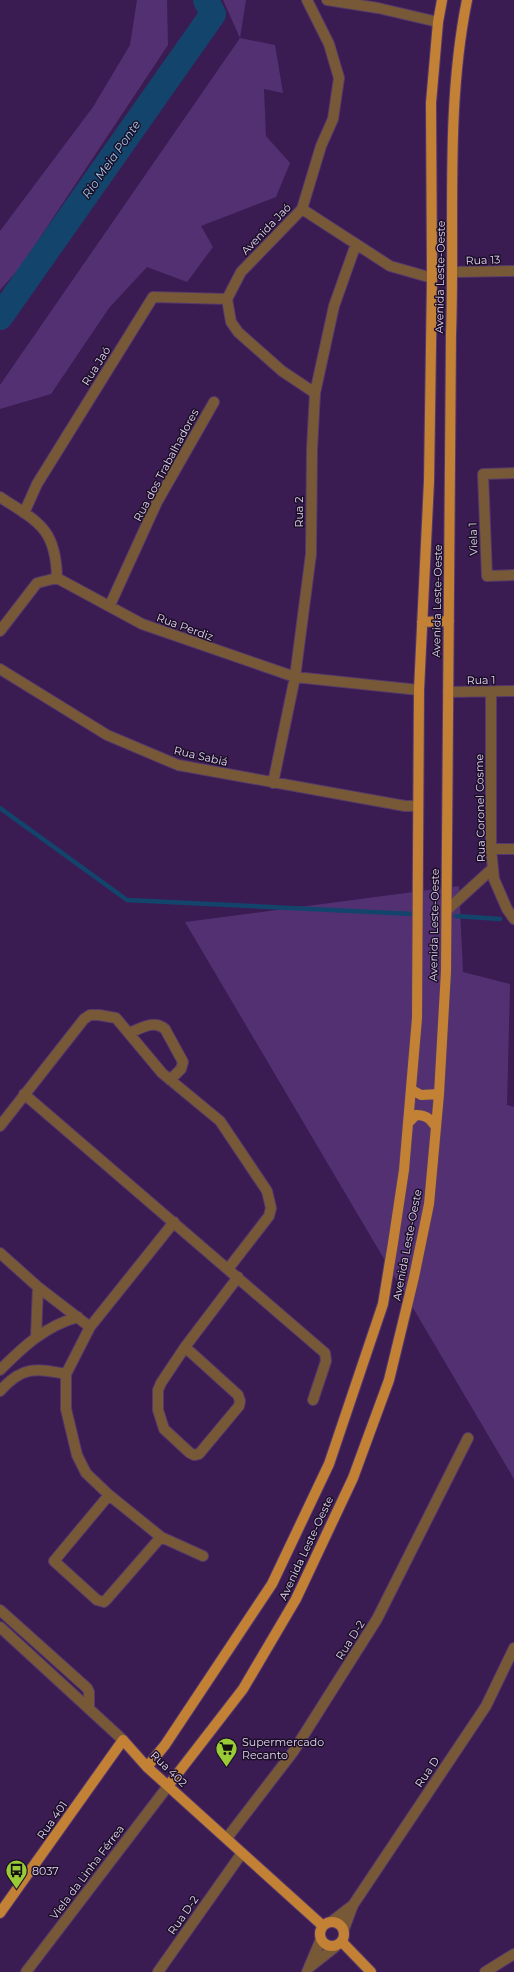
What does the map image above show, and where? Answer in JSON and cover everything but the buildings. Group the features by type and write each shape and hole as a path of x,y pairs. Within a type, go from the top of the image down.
{"main road":[{"name":"Avenida Leste-Oeste","path":"147,1767 165,1745 272,1584 329,1464 383,1304 404,1170 417,1018 419,690 429,481 432,278 431,103 438,22 442,0"},
{"name":"Avenida Leste-Oeste","path":"168,1786 244,1689 296,1600 352,1478 390,1380 413,1284 428,1204 439,1094 445,1008 451,334 453,272 452,160 460,36 467,0"},
{"path":"422,622 449,621"},
{"path":"412,1090 421,1095 439,1094"},
{"path":"409,1122 416,1115 423,1115 429,1117 436,1128"},
{"name":"Rua 402","path":"123,1740 147,1767 242,1853 327,1924"},
{"name":"Rua 401","path":"0,1913 123,1740"},
{"path":"339,1944 345,1936 344,1929 341,1925 327,1924 321,1930 321,1940 324,1944 339,1944 371,1972"}],"street":[{"name":"Avenida Jaó","path":"227,300 241,272 302,209 321,146 333,119 339,78 330,44 307,0"},
{"path":"327,0 379,4 438,22"},
{"path":"302,209 390,266 432,278"},
{"name":"Rua 2","path":"273,783 295,677 311,554 312,449 315,393 334,306 356,244"},
{"name":"Rua 13","path":"453,272 514,271"},
{"name":"Rua Jaó","path":"24,513 37,484 154,297 227,300"},
{"path":"227,300 231,322 238,332 282,371 315,393"},
{"name":"Rua dos Trabalhadores","path":"110,605 157,502 214,402"},
{"name":"Viela 1","path":"514,473 483,474 487,576 514,575"},
{"path":"0,497 37,521 52,540 57,578 37,584 0,631"},
{"name":"Rua Perdiz","path":"57,578 110,605 142,624 295,677 419,690"},
{"name":"Rua Sabiá","path":"0,669 107,735 178,765 405,806 418,806"},
{"name":"Rua 1","path":"448,692 514,691"},
{"name":"Rua Coronel Cosme","path":"491,692 491,849 494,879 507,909 514,919"},
{"path":"491,849 514,849"},
{"path":"447,910 493,868"},
{"path":"0,1126 84,1019 90,1015 99,1014 116,1018 162,1073 220,1121 267,1191 271,1208 269,1216 228,1269"},
{"path":"128,1033 154,1024 165,1029 183,1062 181,1069 170,1080"},
{"path":"24,1094 325,1353 326,1360 312,1400"},
{"path":"174,1222 90,1327 66,1374 66,1408 77,1455 86,1473 109,1496 161,1537 203,1556"},
{"path":"0,1253 38,1287 78,1316 90,1327"},
{"path":"185,1347 238,1394 240,1401 239,1406 199,1454 194,1455 190,1454 164,1429 160,1419 157,1398 161,1383 185,1347 238,1278"},
{"path":"36,1337 38,1287"},
{"path":"0,1370 36,1337 56,1324 78,1316"},
{"path":"0,1391 22,1372 39,1369 66,1374"},
{"name":"Rua D-2","path":"227,1838 293,1752 377,1619 468,1438"},
{"path":"109,1496 54,1561 97,1600 104,1602 161,1537"},
{"path":"0,1610 86,1688 89,1692 89,1709"},
{"name":"Rua 402","path":"0,1627 123,1740"},
{"name":"Rua D","path":"344,1929 353,1905 486,1706 514,1648"},
{"name":"Viela da Linha Férrea","path":"26,1972 168,1786"},
{"name":"Rua D-2","path":"158,1972 242,1853"},
{"name":"Rua D","path":"327,1924 353,1905"},
{"path":"309,1969 321,1940"},
{"path":"309,1969 339,1944"},
{"path":"485,1972 514,1954"}],"shaded area":[{"path":"137,0 167,0 168,45 19,269 0,290 0,231 93,107 130,45"},
{"path":"223,0 246,0 240,38"},
{"path":"240,38 275,45 283,93 264,89 266,136 290,163 276,197 201,226 213,247 187,282 147,267 109,308 51,394 0,409 0,385"},
{"path":"459,886 463,972 510,984 507,1105 514,1107 514,1479 185,922"}],"waterway":[{"name":"Rio Meia Ponte","path":"0,317 213,14 206,0"},
{"path":"0,808 127,900 413,914"},
{"path":"456,916 500,919"}],"place":[{"name":"Supermercado Recanto","path":"226,1768"},
{"name":"8037","path":"16,1890"}]}
